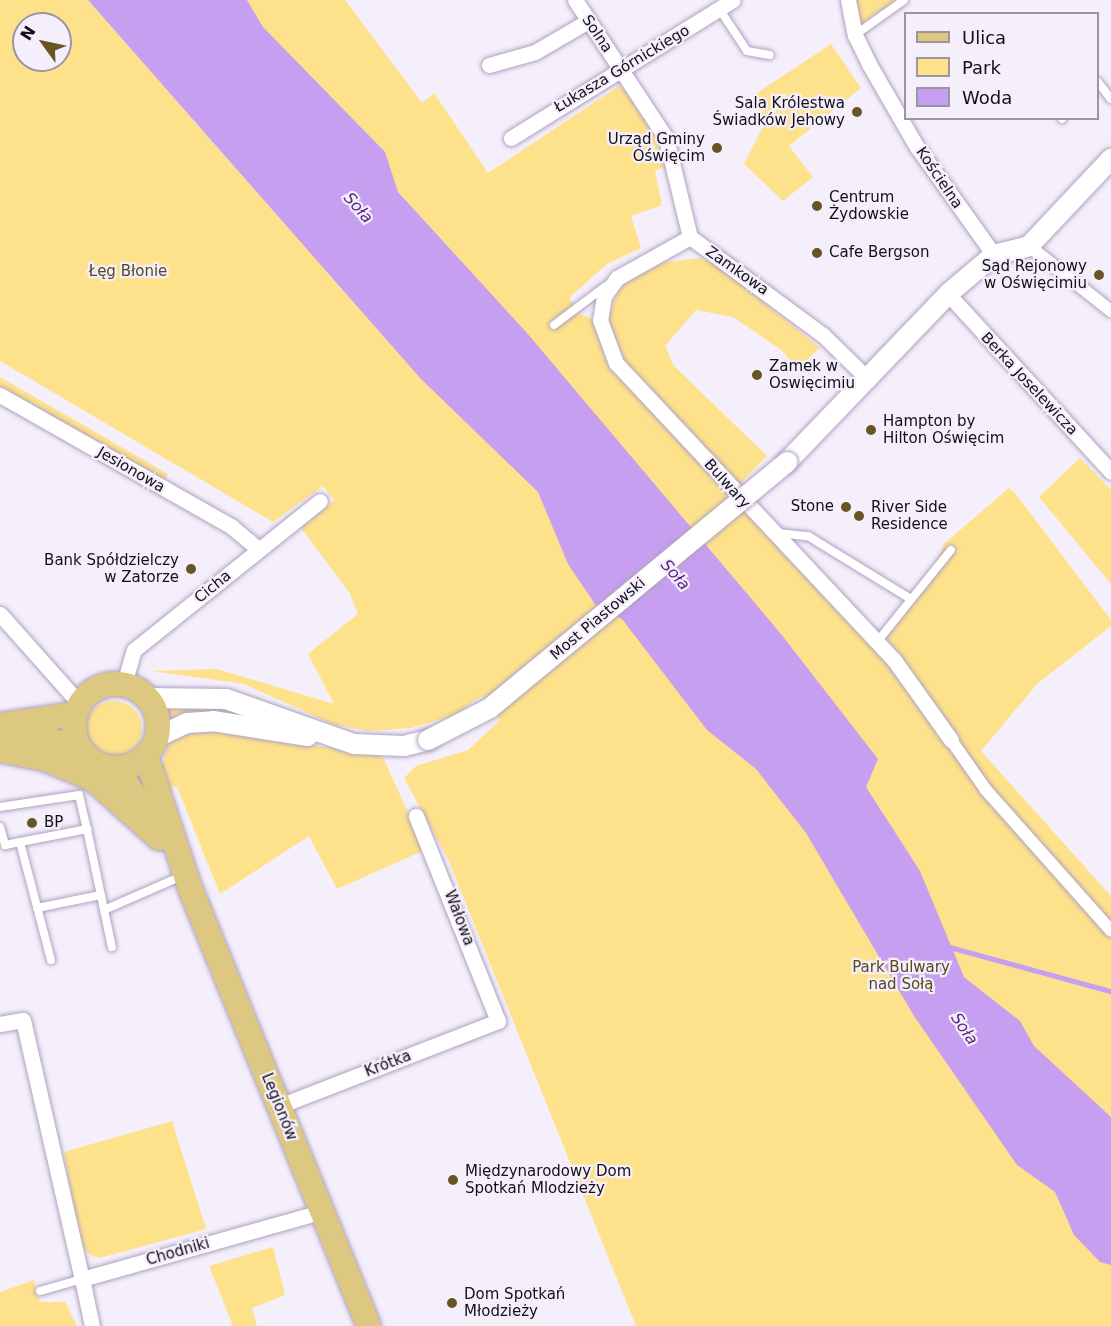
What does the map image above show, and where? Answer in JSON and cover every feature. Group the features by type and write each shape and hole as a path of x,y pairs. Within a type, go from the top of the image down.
{"main road":[{"path":"0,725 77,709 97,688 124,684 148,698 158,721 152,747 131,766 110,768 81,750 48,740 0,742"},
{"path":"77,709 81,750"},
{"name":"Legionów","path":"152,747 186,882 369,1326"},
{"path":"0,750 60,763 93,779 159,838"},
{"name":"Legionów","path":"110,768 124,779 186,882"}],"street":[{"name":"Solna","path":"575,0 620,68"},
{"name":"Łukasza Górnickiego","path":"511,138 620,68 720,10 733,0"},
{"name":"Kościelna","path":"848,0 855,35 917,147 994,255"},
{"path":"489,65 536,52 588,21"},
{"name":"Zamkowa","path":"620,68 666,138 690,237 823,335 869,380"},
{"path":"994,255 1029,246 1111,159"},
{"path":"617,278 690,237"},
{"path":"1029,246 1111,311"},
{"name":"Most Piastowski","path":"331,738 380,747 428,740 490,708 787,462 869,380 948,294 994,255"},
{"name":"Bulwary","path":"617,278 604,296 600,320 615,363 877,642 917,687 951,740"},
{"name":"Berka Joselewicza","path":"948,294 1111,472"},
{"name":"Jesionowa","path":"0,395 232,527 259,550"},
{"name":"Cicha","path":"124,684 134,651 320,501"},
{"path":"0,614 77,709"},
{"path":"148,698 226,699 331,738"},
{"path":"152,747 187,723 213,721 331,738"},
{"path":"951,740 986,790 1111,931"},
{"name":"Wałowa","path":"416,816 498,1021"},
{"path":"0,1024 23,1020 92,1326"},
{"name":"Krótka","path":"279,1106 498,1021"},
{"name":"Chodniki","path":"82,1279 321,1212"}],"lane":[{"path":"855,35 904,0"},
{"path":"720,10 747,51 770,55"},
{"path":"1101,95 1111,99"},
{"path":"554,325 617,278"},
{"path":"774,532 808,536 911,599"},
{"path":"877,642 951,550"},
{"path":"0,807 79,795 112,947"},
{"path":"0,827 5,845 87,829"},
{"path":"20,842 51,960"},
{"path":"104,910 186,882"},
{"path":"37,908 101,895"},
{"path":"40,1291 82,1279"}],"green space":[{"name":"Park Bulwary nad Sołą","path":"0,0 88,0 283,222 263,27 247,0 345,0 422,103 434,93 488,173 619,86 625,90 655,136 665,166 655,171 662,205 631,216 641,248 607,264 569,298 580,314 593,319 608,365 869,645 926,580 945,543 1009,488 1015,493 1111,620 1111,626 1038,683 981,751 1111,896 1111,1326 636,1326 448,859 404,778 416,766 468,750 500,720 482,696 452,716 411,728 368,731 332,724 244,684 151,671 217,669 334,704 308,654 358,614 349,592 301,528 334,500 323,486 273,522 0,361"},
{"path":"856,0 896,0 860,24"},
{"path":"831,44 861,88 789,146 813,177 783,201 744,164 767,119 755,110 754,95"},
{"path":"699,258 717,265 820,348 796,369 783,351 733,317 696,310 665,346 674,366 767,456 738,486 620,357 608,321 620,284 651,264"},
{"path":"0,377 168,474 165,480 0,386"},
{"path":"1080,458 1111,490 1111,584 1039,497"},
{"path":"114,701 125,703 134,709 140,718 142,729 140,740 134,749 125,755 114,757 103,755 94,749 88,740 86,729 88,718 94,709 103,703"},
{"path":"201,701 267,718 167,723 161,702"},
{"path":"208,727 383,757 425,850 337,889 309,836 220,894 177,787 163,786 159,772 170,742 186,730"},
{"path":"172,1121 206,1229 100,1258 90,1255 80,1243 64,1152"},
{"path":"273,1247 285,1295 252,1308 257,1326 233,1326 209,1266"},
{"path":"34,1280 40,1302 65,1302 77,1326 0,1326 0,1292"}],"water":[{"name":"Soła","path":"88,0 247,0 263,27 385,152 398,192 527,333 781,634 878,759 866,787 920,871 964,977 1020,1021 1034,1046 1111,1117 1111,1265 1100,1262 1074,1235 1055,1192 1017,1165 914,1016 806,833 756,769 707,730 622,619 595,604 568,564 538,492 421,379"}],"waterway":[{"path":"946,946 1111,991"}],"place":[{"name":"Sala Królestwa Świadków Jehowy","path":"857,112"},
{"name":"Urząd Gminy Oświęcim","path":"717,148"},
{"name":"Centrum Żydowskie","path":"817,206"},
{"name":"Cafe Bergson","path":"817,253"},
{"name":"Sąd Rejonowy w Oświęcimiu","path":"1099,275"},
{"name":"Zamek w Oswięcimiu","path":"757,375"},
{"name":"Hampton by Hilton Oświęcim","path":"871,430"},
{"name":"Stone","path":"846,507"},
{"name":"River Side Residence","path":"859,516"},
{"name":"Bank Spółdzielczy w Zatorze","path":"191,569"},
{"name":"BP","path":"32,823"},
{"name":"Międzynarodowy Dom Spotkań Mlodzieży","path":"453,1180"},
{"name":"Dom Spotkań Młodzieży","path":"452,1303"}],"park label":[{"name":"Łęg Błonie","path":"128,272"}]}
